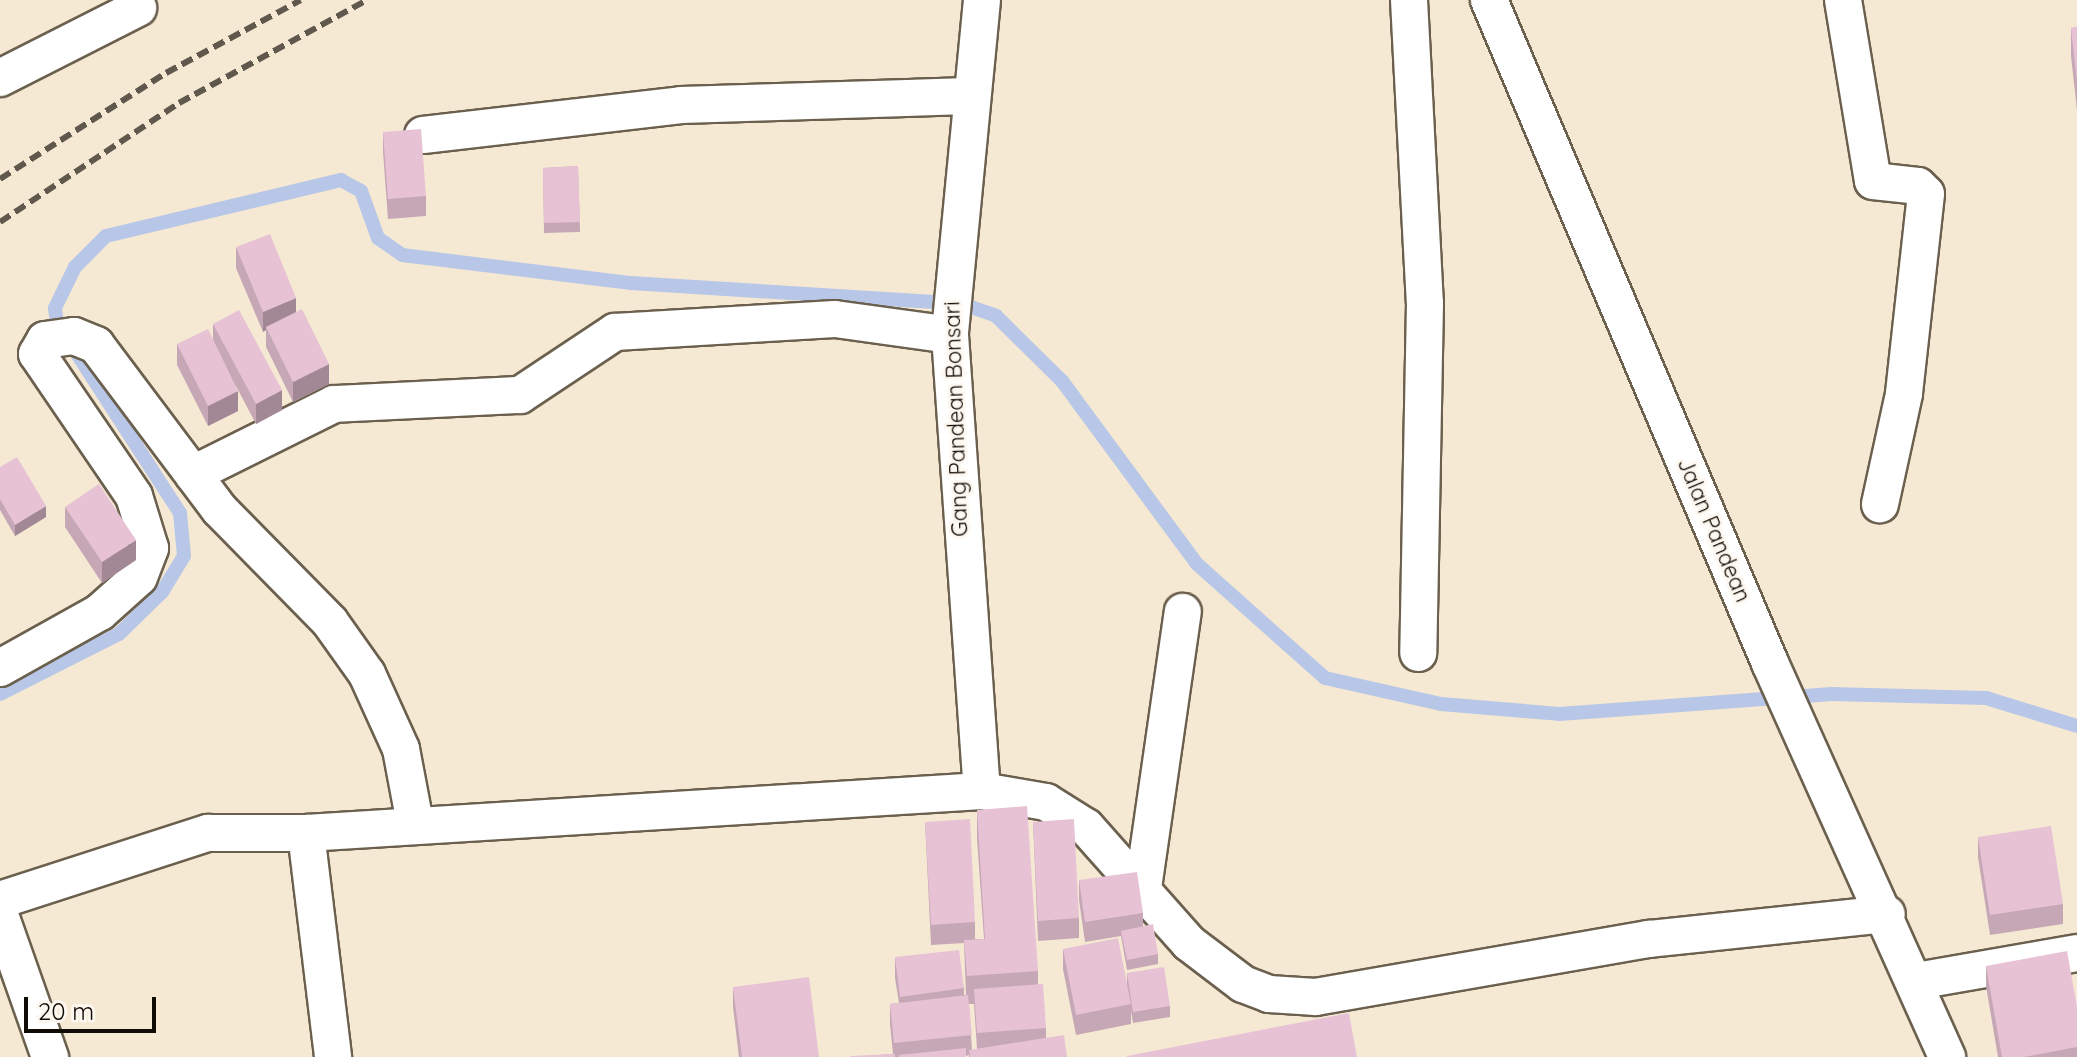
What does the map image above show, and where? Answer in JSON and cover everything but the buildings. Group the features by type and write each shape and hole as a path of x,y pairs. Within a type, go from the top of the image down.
{"street":[{"name":"Gang Pandean Bonsari","path":"982,0 969,96 950,326 982,791"},
{"path":"1409,0 1425,303 1418,653"},
{"name":"Jalan Pandean","path":"1489,0 1770,663 1887,914 1947,1057"},
{"path":"1843,0 1873,181 1918,186 1926,199 1904,394 1880,504"},
{"path":"0,78 138,8"},
{"path":"423,135 681,105 969,96"},
{"path":"193,474 334,404 520,395 615,332 835,319 950,326"},
{"path":"0,668 100,612 139,577 150,548 134,496 43,368 37,346 65,336 96,345 193,474 330,622 367,674 401,749 415,823"},
{"path":"1143,888 1183,612"},
{"path":"0,900 208,833 306,833 415,823 982,791 1046,802 1086,827 1189,943 1243,984 1316,997 1649,939 1887,914"},
{"path":"306,833 333,1057"},
{"path":"0,915 50,1057"},
{"path":"1917,981 2077,953"}],"waterway":[{"path":"0,694 119,634 162,592 184,556 180,513 57,323 55,308 75,267 106,236 341,180 361,191 378,238 402,255 631,283 962,304 996,316 1062,381 1197,564 1325,678 1441,704 1559,714 1831,694 1986,698 2077,726"}],"railway":[{"path":"0,179 166,73 301,0"},
{"path":"0,222 179,103 367,0"}]}
